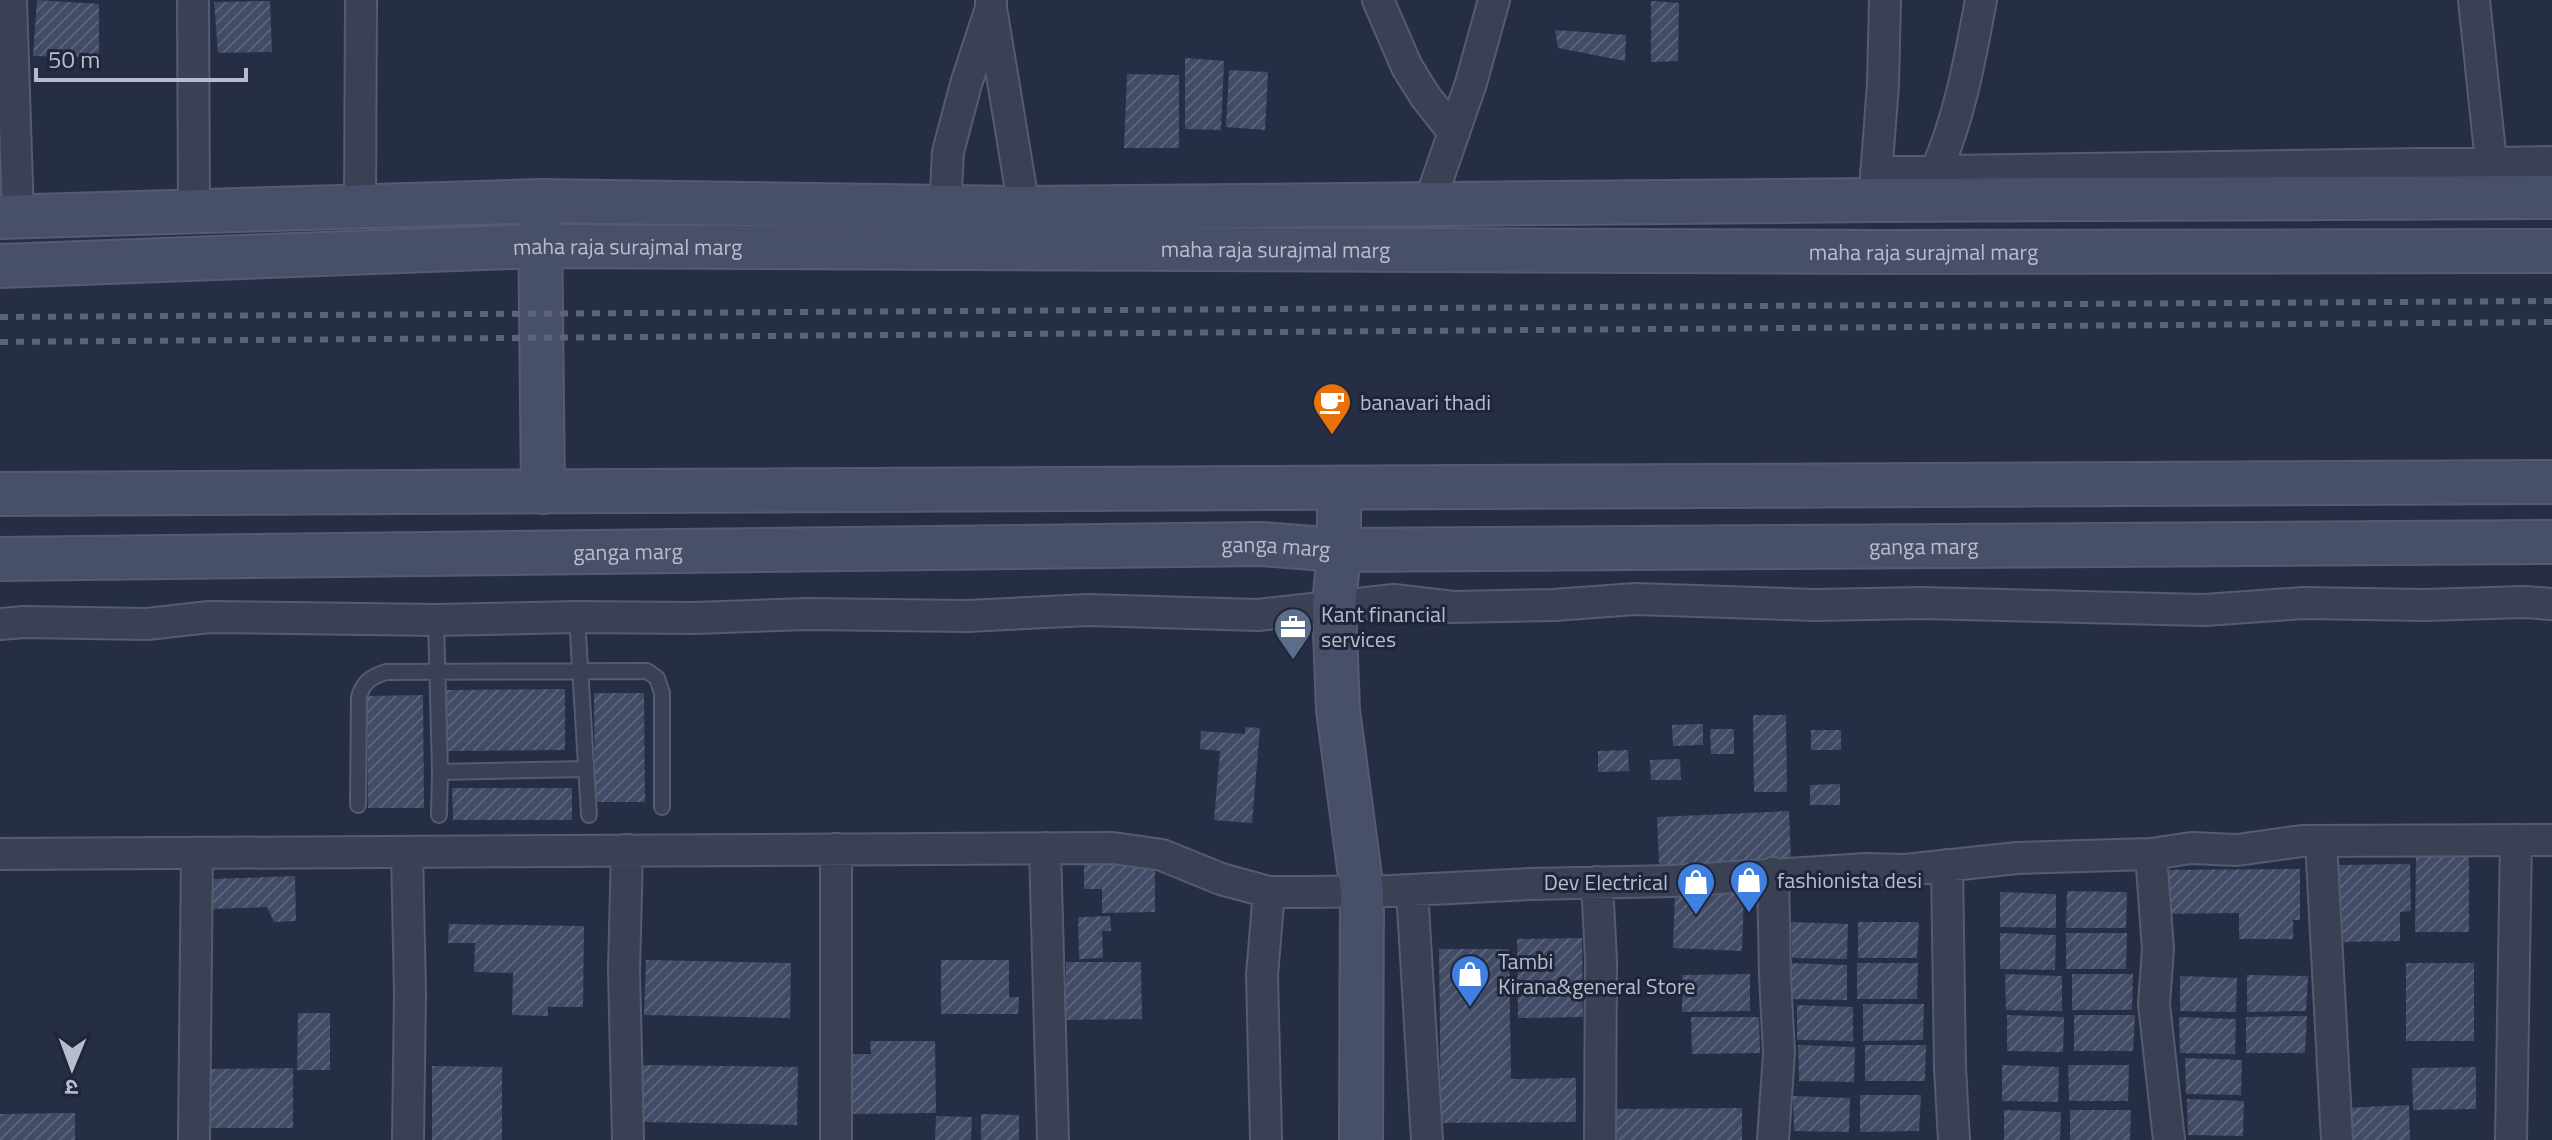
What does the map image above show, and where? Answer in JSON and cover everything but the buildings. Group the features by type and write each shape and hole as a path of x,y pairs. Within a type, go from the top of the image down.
{"street":[{"path":"9,216 11,0"},
{"path":"193,0 194,211"},
{"path":"360,206 361,0"},
{"path":"1378,0 1407,67 1454,133"},
{"path":"1429,204 1494,0"},
{"path":"1874,252 1885,0"},
{"path":"1936,171 1951,136 1981,0"},
{"path":"2474,0 2491,162"},
{"path":"991,4 1024,208"},
{"path":"945,209 948,152 991,4"},
{"path":"1875,186 1936,171 2552,162"},
{"name":"maha raja surajmal marg","path":"9,216 540,201 945,209 1429,204 1875,186 2552,197"},
{"path":"540,201 543,492"},
{"name":"maha raja surajmal marg","path":"0,266 539,246 1874,252 2552,251"},
{"path":"0,494 2552,482"},
{"path":"1339,488 1339,550 1334,606 1338,710 1362,891 1361,1140"},
{"name":"ganga marg","path":"0,559 1261,544 1339,550 2552,542"},
{"path":"0,624 147,624 209,617 436,620 909,613 967,616 1088,610 1258,615 1394,600 1453,607 1554,605 1635,599 2204,610 2304,603 2552,604"},
{"path":"2511,1140 2516,840"},
{"path":"0,854 1113,848 1162,855 1221,879 1269,892 1412,890 1905,870 2017,858 2151,854 2191,848 2237,850 2321,841 2552,840"},
{"path":"2321,841 2337,1140"},
{"path":"1045,848 1053,1140"},
{"path":"836,849 836,1140"},
{"path":"627,850 624,970 628,1140"},
{"path":"407,852 410,993 408,1140"},
{"path":"194,1140 197,853"},
{"path":"2151,854 2158,949 2154,1004 2169,1140"},
{"path":"1947,865 1954,1140"},
{"path":"1773,873 1779,1053 1773,1140"},
{"path":"1597,882 1601,960 1600,1140"},
{"path":"1412,890 1427,1140"},
{"path":"1266,1140 1262,975 1269,892"}],"lane":[{"path":"577,617 589,815"},
{"path":"436,620 439,815"},
{"path":"358,805 359,697 362,685 373,676 386,672 647,671 657,678 662,693 662,807"},
{"path":"440,772 586,769"}],"railway":[{"path":"0,317 2552,301"},
{"path":"0,342 2552,322"}],"place":[{"name":"banavari thadi","path":"1332,436"},
{"name":"Kant financial services","path":"1293,661"},
{"name":"fashionista desi","path":"1749,914"},
{"name":"Dev Electrical","path":"1696,916"},
{"name":"Tambi Kirana&general Store","path":"1470,1008"}]}
